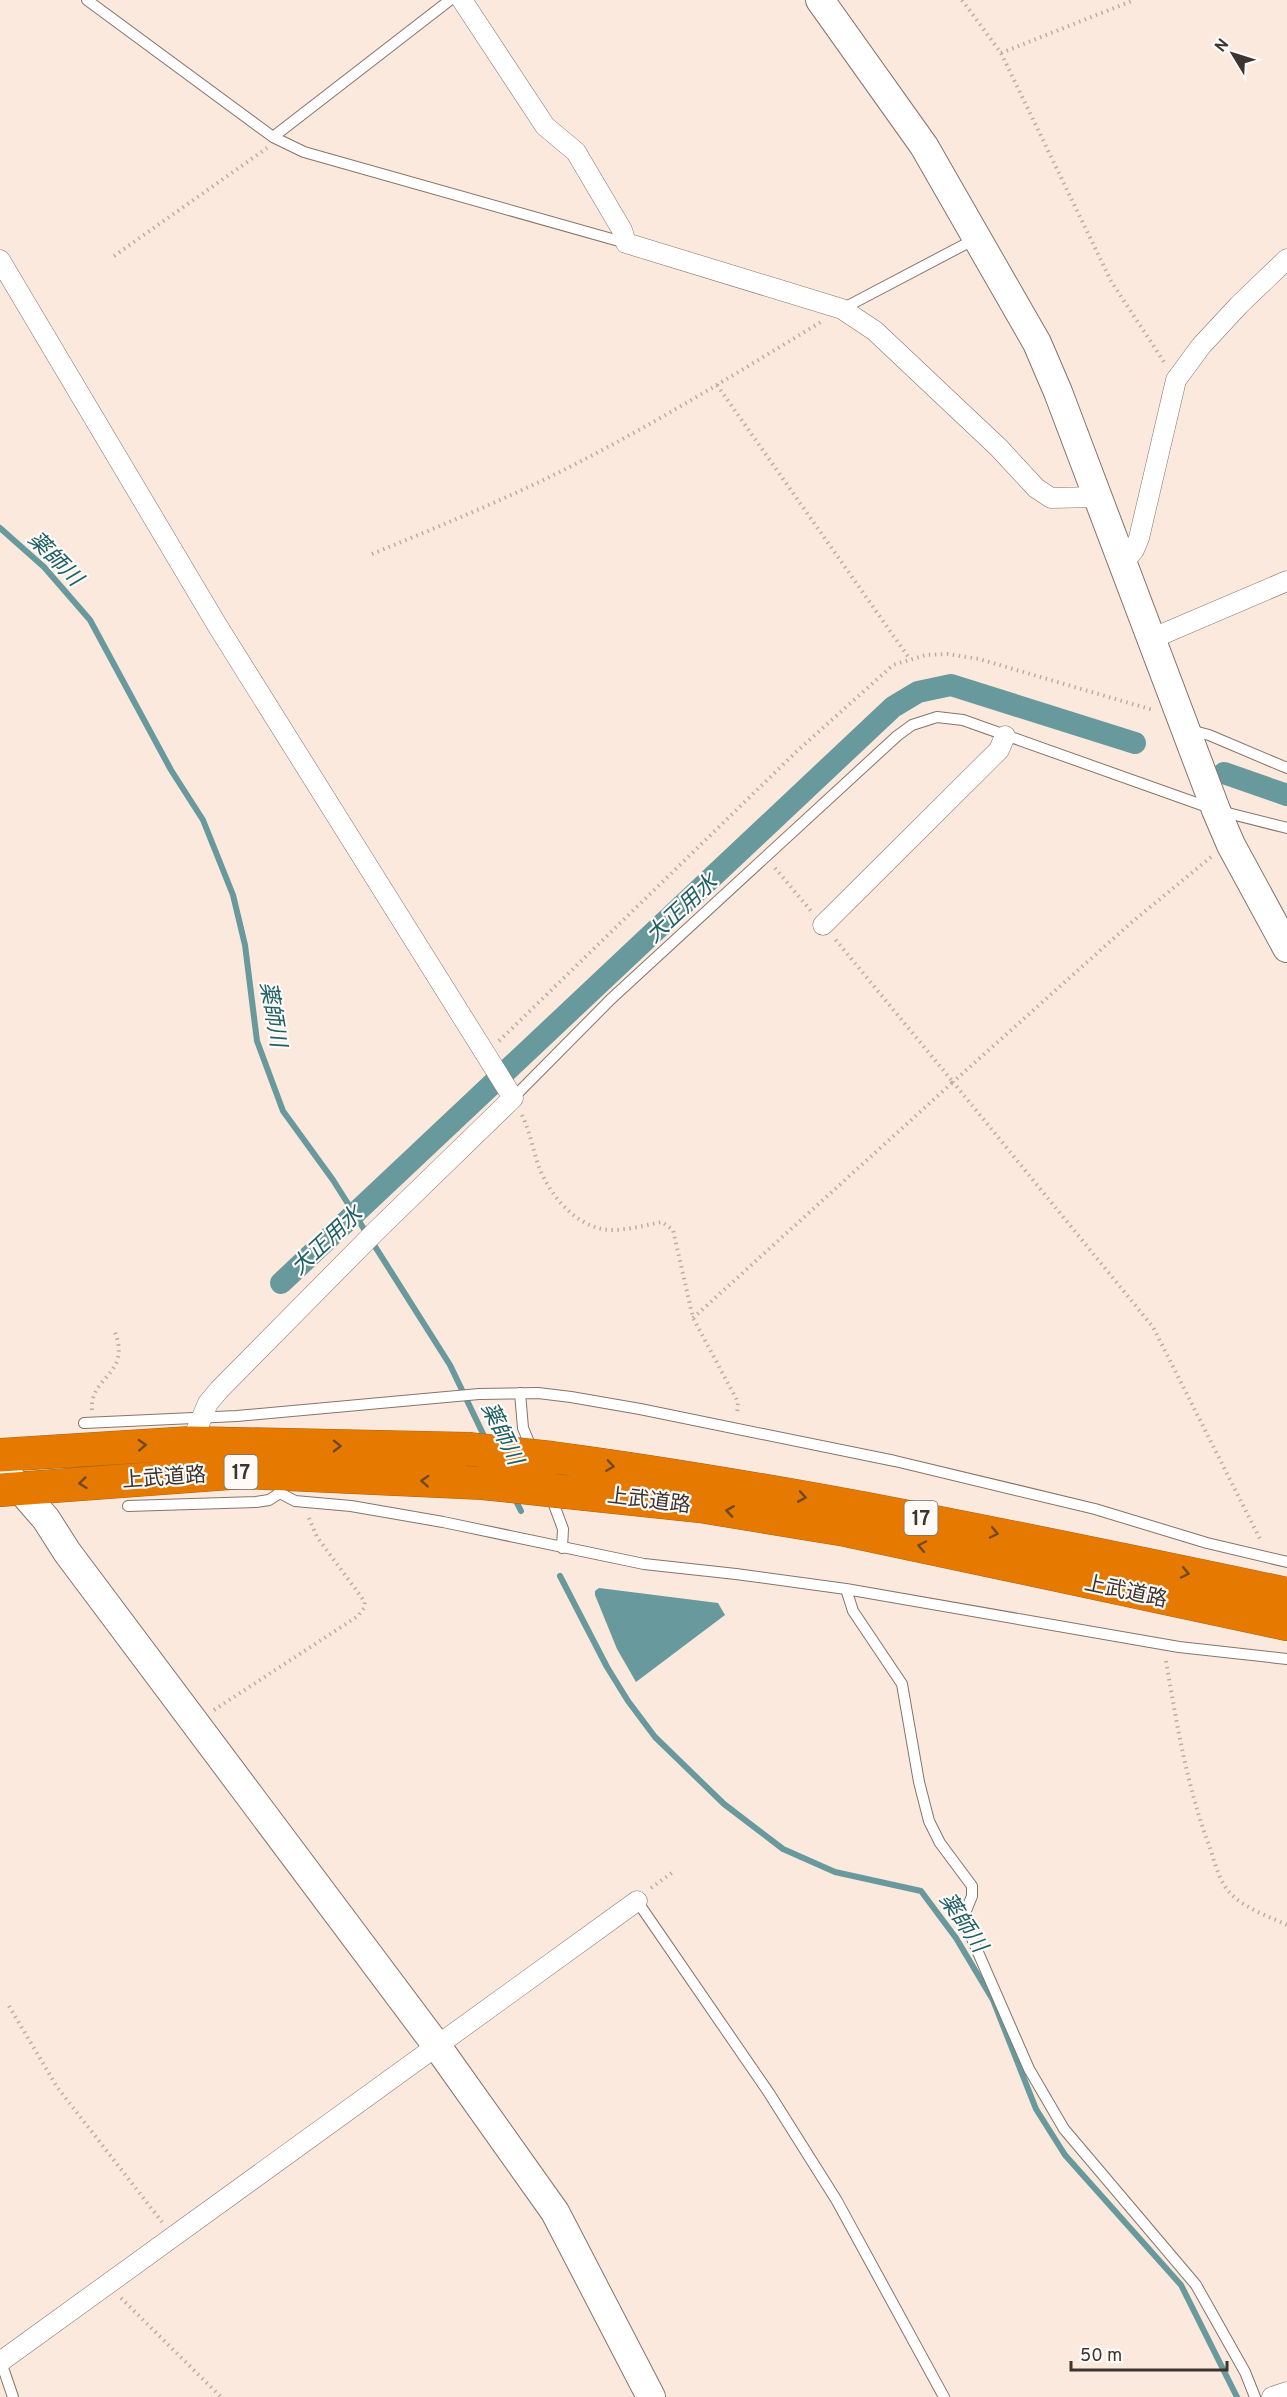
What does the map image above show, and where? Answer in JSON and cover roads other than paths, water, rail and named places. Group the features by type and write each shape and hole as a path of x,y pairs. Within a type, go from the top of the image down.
{"highway":[{"name":"上武道路","path":"0,1455 196,1430 468,1449 551,1475 700,1506 846,1530 1287,1624"},
{"name":"上武道路","path":"7,1481 243,1472 278,1484 483,1483 551,1475 679,1475 896,1514 1287,1594"}],"street":[{"path":"462,0 545,126 576,152 622,230 626,243 842,309 875,331 999,448 1036,488 1051,498 1097,497"},
{"path":"820,0 924,146 1048,366 1183,729 1216,810 1231,845 1287,948"},
{"path":"1123,563 1134,550 1138,538 1176,380 1201,346 1287,259"},
{"path":"0,260 217,625 510,1094 219,1390 196,1430"},
{"path":"1151,639 1287,581"},
{"path":"823,925 999,750 1005,736"},
{"path":"7,1481 195,1723 437,2046 555,2212 651,2397"},
{"path":"0,2361 637,1901"},
{"path":"1272,2397 1287,2392"}],"lane":[{"path":"87,0 273,137 304,152 626,243"},
{"path":"273,137 450,0"},
{"path":"842,309 977,238"},
{"path":"510,1094 842,784 912,725 937,717 948,717 1216,810 1287,828"},
{"path":"1183,729 1209,735 1287,768"},
{"path":"520,1393 523,1428 551,1475 563,1529 562,1548"},
{"path":"84,1423 196,1430 237,1416 437,1396 520,1393 582,1399 734,1427 1019,1490 1287,1562"},
{"path":"128,1506 256,1502 269,1500 278,1484 295,1501 351,1506 432,1520 644,1564 846,1589 1164,1645 1287,1659"},
{"path":"846,1589 853,1611 902,1684 919,1782 929,1821 937,1838 972,1886 972,1896 963,1918 1029,2068 1064,2129 1196,2285 1245,2372 1255,2397"},
{"path":"637,1901 769,2093 837,2201 944,2397"},
{"path":"0,2361 14,2397"}],"water":[{"path":"599,1588 718,1603 725,1615 636,1682 617,1649 595,1595 595,1591"}],"waterway":[{"name":"薬師川","path":"0,528 44,567 90,620 171,770 203,820 233,895 245,945 257,1041 283,1111 333,1180 450,1365 486,1440"},
{"name":"大正用水","path":"281,1283 893,707 918,692 951,685 1135,743"},
{"name":"大正用水","path":"1224,773 1287,795"},
{"name":"薬師川","path":"514,1497 521,1511"},
{"name":"薬師川","path":"560,1576 607,1667 628,1701 655,1737 724,1804 783,1849 835,1872 921,1891 956,1938 993,2000 1036,2109 1065,2155 1181,2285 1237,2397"}]}
